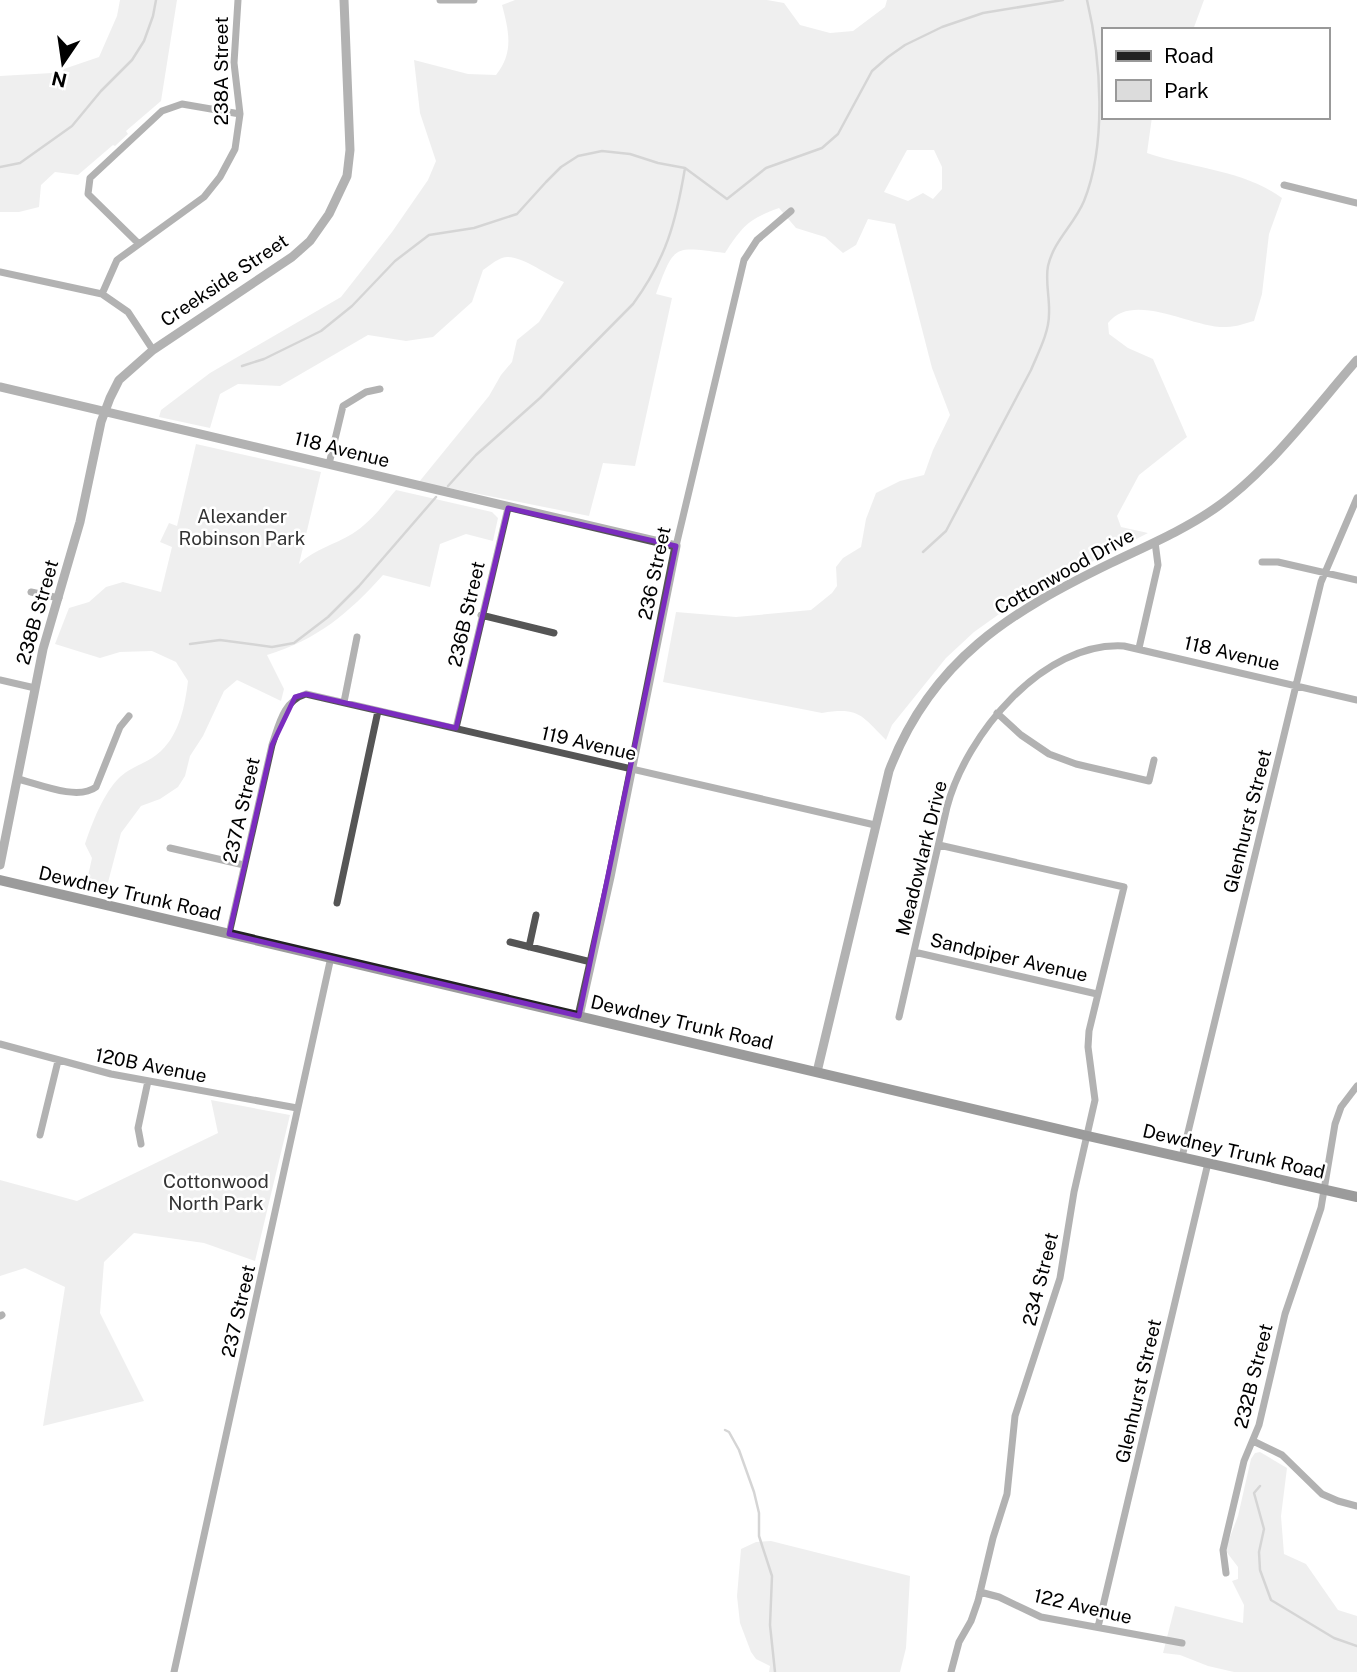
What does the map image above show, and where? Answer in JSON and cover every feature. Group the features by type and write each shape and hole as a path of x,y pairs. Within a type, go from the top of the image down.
{"main road":[{"name":"Dewdney Trunk Road","path":"0,880 1357,1197"}],"street":[{"name":"238A Street","path":"102,295 117,260 204,197 220,177 235,149 240,114 234,63 238,0"},
{"name":"Creekside Street","path":"104,410 119,380 153,350 292,257 310,242 330,214 347,176 350,150 344,0"},
{"path":"440,0 474,0"},
{"path":"138,243 88,194 90,178 162,111 182,104 240,114"},
{"path":"1284,185 1357,202"},
{"name":"236 Street","path":"579,1016 676,546 744,260 757,240 792,211"},
{"path":"0,272 102,295 128,312 153,350"},
{"name":"Cottonwood Drive","path":"817,1072 889,771 915,715 952,666 986,636 1030,605 1155,542 1201,517 1233,495 1279,449 1357,360"},
{"name":"118 Avenue","path":"0,387 676,546"},
{"path":"329,464 342,406 366,392 380,389"},
{"name":"238B Street","path":"0,865 43,649 80,522 104,410"},
{"name":"Glenhurst Street","path":"1182,1157 1325,572 1352,515 1357,498"},
{"name":"236B Street","path":"456,728 508,508"},
{"path":"1139,648 1158,565 1155,542"},
{"path":"1262,562 1278,562 1357,580"},
{"path":"31,592 60,598"},
{"path":"481,615 554,633"},
{"path":"344,702 357,637"},
{"name":"118 Avenue","path":"1098,647 1114,645 1139,648 1357,700"},
{"name":"Meadowlark Drive","path":"900,1017 952,789 962,765 997,713 1023,689 1071,656 1098,647"},
{"path":"0,680 35,688"},
{"name":"119 Avenue","path":"295,697 306,694 344,702 875,825"},
{"name":"237A Street","path":"229,934 272,745 281,716 295,697"},
{"path":"337,903 378,711"},
{"path":"997,713 1031,743 1066,761 1149,781 1154,760"},
{"path":"18,779 77,794 89,792 96,788 120,727 129,716"},
{"name":"234 Street","path":"939,845 1124,887 1088,1039 1096,1094 1074,1192 1060,1278 1015,1416 1007,1494 980,1592 951,1672"},
{"path":"170,848 244,865"},
{"path":"529,947 536,915"},
{"path":"510,942 591,962"},
{"name":"Sandpiper Avenue","path":"914,952 1097,994"},
{"name":"237 Street","path":"174,1672 331,957"},
{"name":"120B Avenue","path":"0,1044 58,1061 148,1081 297,1108"},
{"path":"40,1135 58,1061"},
{"path":"141,1144 138,1128 148,1081"},
{"name":"232B Street","path":"1226,1573 1223,1550 1244,1461 1259,1425 1285,1314 1316,1223 1335,1125 1341,1107 1357,1086"},
{"name":"Glenhurst Street","path":"1098,1627 1208,1163"},
{"path":"1253,1441 1282,1455 1322,1493 1357,1506"},
{"name":"122 Avenue","path":"980,1592 999,1597 1041,1617 1182,1643"}],"highlighted area":[{"path":"508,508 676,546 579,1016 229,934 272,745 295,697 306,694 456,728"}],"green space":[{"path":"120,0 177,0 161,101 126,131 128,134 115,146 78,175 55,172 41,185 39,207 19,212 0,212 0,76 52,73 99,57 117,16"},
{"path":"515,0 767,0 784,3 800,25 830,33 853,31 885,7 887,0 1204,0 1194,28 1102,28 1102,119 1152,119 1147,153 1234,175 1282,198 1269,234 1262,294 1254,321 1230,327 1213,326 1164,313 1133,310 1119,314 1108,323 1109,334 1128,348 1153,359 1187,437 1139,475 1117,516 1121,527 1148,533 1022,598 974,632 946,658 892,725 886,740 865,719 852,712 822,713 663,682 676,612 736,617 811,610 832,593 837,586 836,567 843,558 861,547 866,519 876,493 900,481 924,475 950,415 932,368 895,224 868,219 856,245 843,253 825,237 796,228 779,208 747,225 725,253 685,250 672,257 667,265 656,294 672,298 635,466 603,463 589,516 419,482 489,396 512,362 517,340 539,322 564,282 516,258 502,258 483,270 472,302 433,337 406,341 368,335 280,386 238,384 220,394 210,428 159,417 161,410 210,373 341,297 392,232 428,180 436,161 420,113 414,60 468,74 496,75 506,58 508,33 502,5","holes":["907,150 934,150 942,167 942,189 933,199 923,193 908,201 884,192"]},
{"name":"Alexander Robinson Park","path":"196,444 321,472 299,564 359,530 396,490 492,512 498,518 493,541 466,534 440,544 430,587 383,575 331,624 301,642 267,655 284,689 281,701 237,680 224,691 203,736 190,756 185,776 178,787 160,799 141,806 121,833 106,890 86,885 92,858 85,844 91,827 114,783 125,773 157,755 173,736 183,709 188,681 176,662 152,651 120,652 100,658 55,644 69,608 89,602 106,587 123,582 161,592 172,547 160,542 169,523 177,526"},
{"name":"Cottonwood North Park","path":"211,1100 290,1115 255,1261 204,1243 134,1233 104,1262 100,1313 144,1401 43,1426 65,1287 25,1268 0,1276 0,1180 77,1201 218,1133"},
{"path":"1260,1452 1287,1468 1281,1516 1284,1554 1306,1564 1338,1610 1357,1616 1357,1672 1234,1672 1180,1655 1163,1653 1175,1606 1243,1623 1244,1605 1232,1581 1238,1579 1238,1567 1225,1550 1238,1516 1251,1459 1255,1453"},
{"path":"771,1541 910,1576 906,1648 900,1672 769,1672 770,1666 756,1659 740,1623 737,1596 741,1549 756,1542"}],"waterway":[{"path":"0,167 20,163 72,126 132,60 144,41 156,0"},
{"path":"242,366 264,359 321,331 352,306 395,261 429,235 474,228 517,214 561,167 578,156 602,151 630,154 685,168 727,199 766,168 822,148 838,134 872,71 905,45 942,27 983,13 1063,0"},
{"path":"923,552 946,531 1031,370 1045,336 1049,321 1048,266 1055,248 1084,201 1096,154 1099,128 1098,74 1087,0"},
{"path":"448,486 476,455 540,398 633,304 662,255 678,206 685,168"},
{"path":"190,644 220,640 272,647 294,643 328,617 359,586 436,497"},
{"path":"725,1430 729,1432 739,1450 759,1513 759,1536 772,1576 770,1625 775,1672"},
{"path":"1260,1486 1254,1493 1264,1529 1259,1552 1260,1570 1271,1600 1334,1638 1357,1646"}]}
